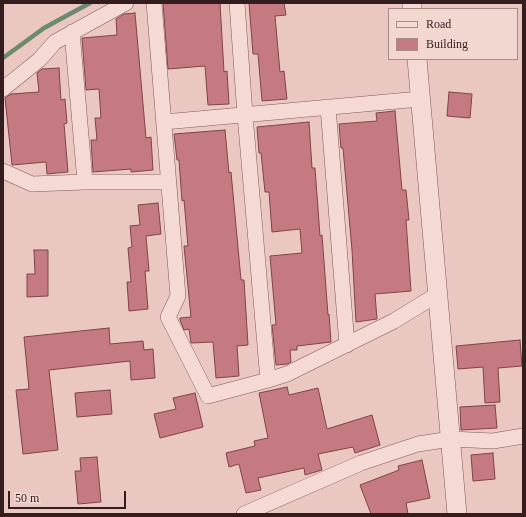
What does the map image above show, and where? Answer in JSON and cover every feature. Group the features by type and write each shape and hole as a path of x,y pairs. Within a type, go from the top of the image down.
{"street":[{"path":"3,89 38,60 55,42 126,3"},
{"path":"154,3 178,296 168,317 208,396 287,374 394,321 438,294"},
{"path":"237,3 245,115 268,380"},
{"path":"72,32 85,182"},
{"path":"417,60 457,514"},
{"path":"164,122 420,99"},
{"path":"328,108 347,345"},
{"path":"3,171 32,184 85,182 168,182"},
{"path":"244,514 361,463 418,444 451,439 493,441 523,436"}],"building":[{"path":"163,3 220,3 224,72 227,71 229,104 208,105 205,66 168,69"},
{"path":"249,3 284,3 286,15 275,16 280,72 284,71 287,99 262,101 258,54 253,54"},
{"path":"135,13 146,138 151,137 153,170 131,172 131,169 93,172 91,140 97,140 95,118 101,118 99,89 86,90 82,38 117,35 116,19 124,14"},
{"path":"59,68 61,100 65,99 67,123 64,124 68,172 47,174 46,162 12,165 5,98 11,94 39,92 37,73 42,69"},
{"path":"449,92 472,94 470,118 447,116"},
{"path":"395,111 402,190 406,190 409,220 406,220 411,291 375,294 377,319 356,322 352,250 343,148 341,148 339,124 377,121 376,113"},
{"path":"309,122 312,168 315,168 320,236 322,235 331,342 297,346 297,350 290,350 291,362 276,365 272,325 276,325 270,256 302,253 300,229 272,232 269,192 265,192 257,127"},
{"path":"225,130 229,173 231,172 241,280 244,280 248,345 237,346 239,376 216,378 213,342 191,343 189,329 184,330 180,320 180,318 191,317 184,246 188,246 184,200 182,201 179,160 177,160 174,134"},
{"path":"158,203 161,234 146,236 149,271 145,271 148,309 129,311 127,282 131,282 128,248 132,247 130,226 140,225 138,205"},
{"path":"34,250 48,250 48,296 27,297 27,274 35,274"},
{"path":"109,328 110,344 143,341 144,350 153,349 155,378 131,380 130,361 49,370 58,450 23,454 16,390 29,389 24,337"},
{"path":"520,340 522,366 498,368 500,402 485,403 483,367 458,369 456,346"},
{"path":"287,387 289,395 318,388 327,429 372,415 380,445 355,453 353,447 318,454 322,470 305,475 304,468 258,478 261,490 246,493 239,464 229,467 226,453 255,446 254,441 268,438 259,393"},
{"path":"110,390 112,414 77,417 75,393"},
{"path":"195,393 203,427 160,438 154,414 176,409 173,398"},
{"path":"495,405 497,428 461,430 460,407"},
{"path":"493,453 495,479 473,481 471,455"},
{"path":"97,457 101,502 78,504 75,471 81,471 80,458"},
{"path":"422,460 430,498 406,503 408,514 371,514 360,485 399,470 398,466"}],"waterway":[{"path":"3,58 44,28 90,3"}]}
